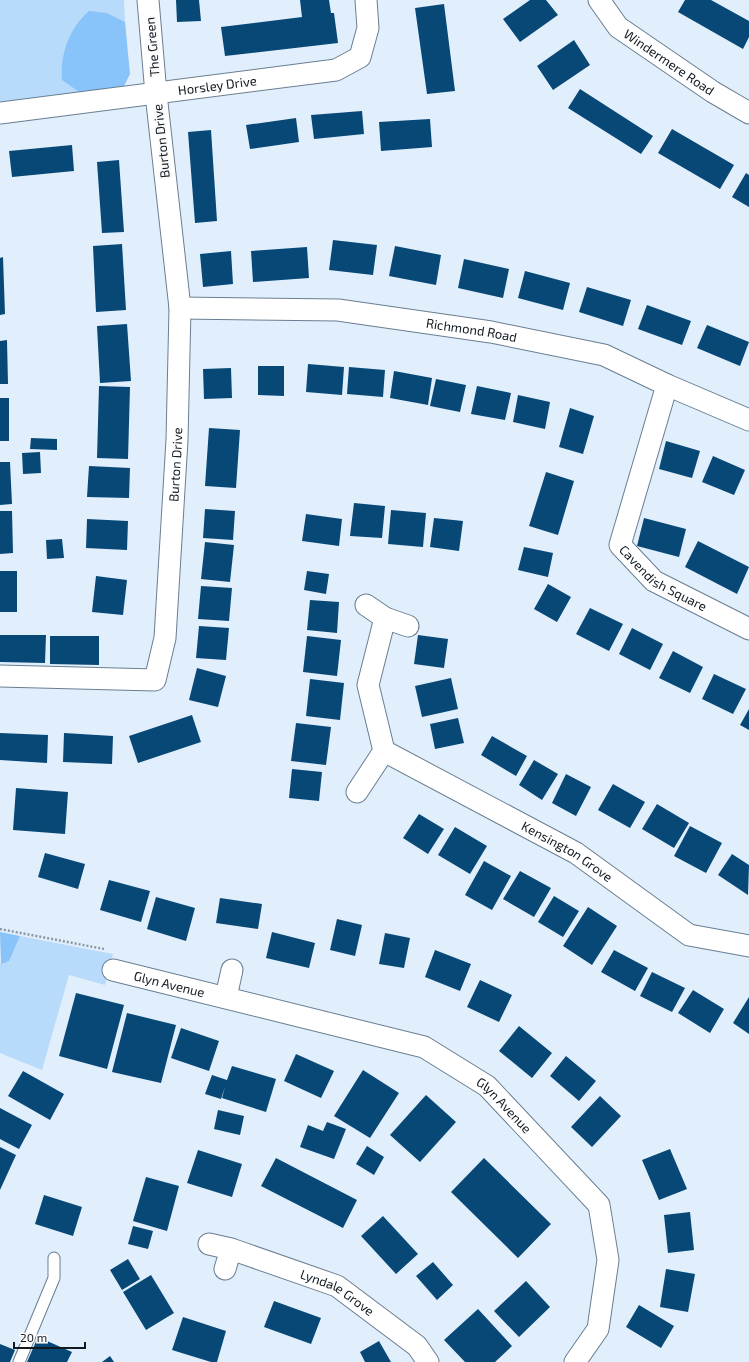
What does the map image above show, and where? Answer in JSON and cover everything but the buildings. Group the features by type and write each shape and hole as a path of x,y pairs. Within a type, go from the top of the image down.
{"street":[{"name":"The Green","path":"148,0 156,94"},
{"name":"Horsley Drive","path":"0,113 336,70 360,57 368,28 366,0"},
{"name":"Windermere Road","path":"599,0 618,27 713,92 749,113"},
{"name":"Burton Drive","path":"0,676 155,680 165,638 177,440 180,308 156,94"},
{"name":"Richmond Road","path":"180,308 338,310 491,332 604,354 667,385 749,420"},
{"name":"Cavendish Square","path":"667,385 620,545 654,581 749,629"},
{"path":"366,605 385,618 408,626"},
{"path":"356,792 384,751 368,685 385,618"},
{"name":"Kensington Grove","path":"384,751 576,853 689,936 749,946"},
{"name":"Glyn Avenue","path":"113,970 424,1047 487,1086 599,1205 608,1260 598,1329 575,1362"},
{"path":"226,997 232,970"},
{"name":"Lyndale Grove","path":"209,1244 231,1249 337,1286 416,1346 428,1362"},
{"path":"225,1269 231,1249"}],"lane":[{"path":"19,1362 54,1278 54,1258"}],"path":[{"path":"0,929 118,952 113,970"}],"shaded area":[{"path":"0,0 124,0 125,22 107,13 85,96 0,107"},
{"path":"89,11 107,13 125,22 130,74 122,90 85,96 62,80 64,52 67,42 76,25"},
{"path":"0,932 20,936 9,961 1,964"},
{"path":"20,936 113,954 105,985 69,975 42,1070 0,1053 0,964 15,947"}]}
